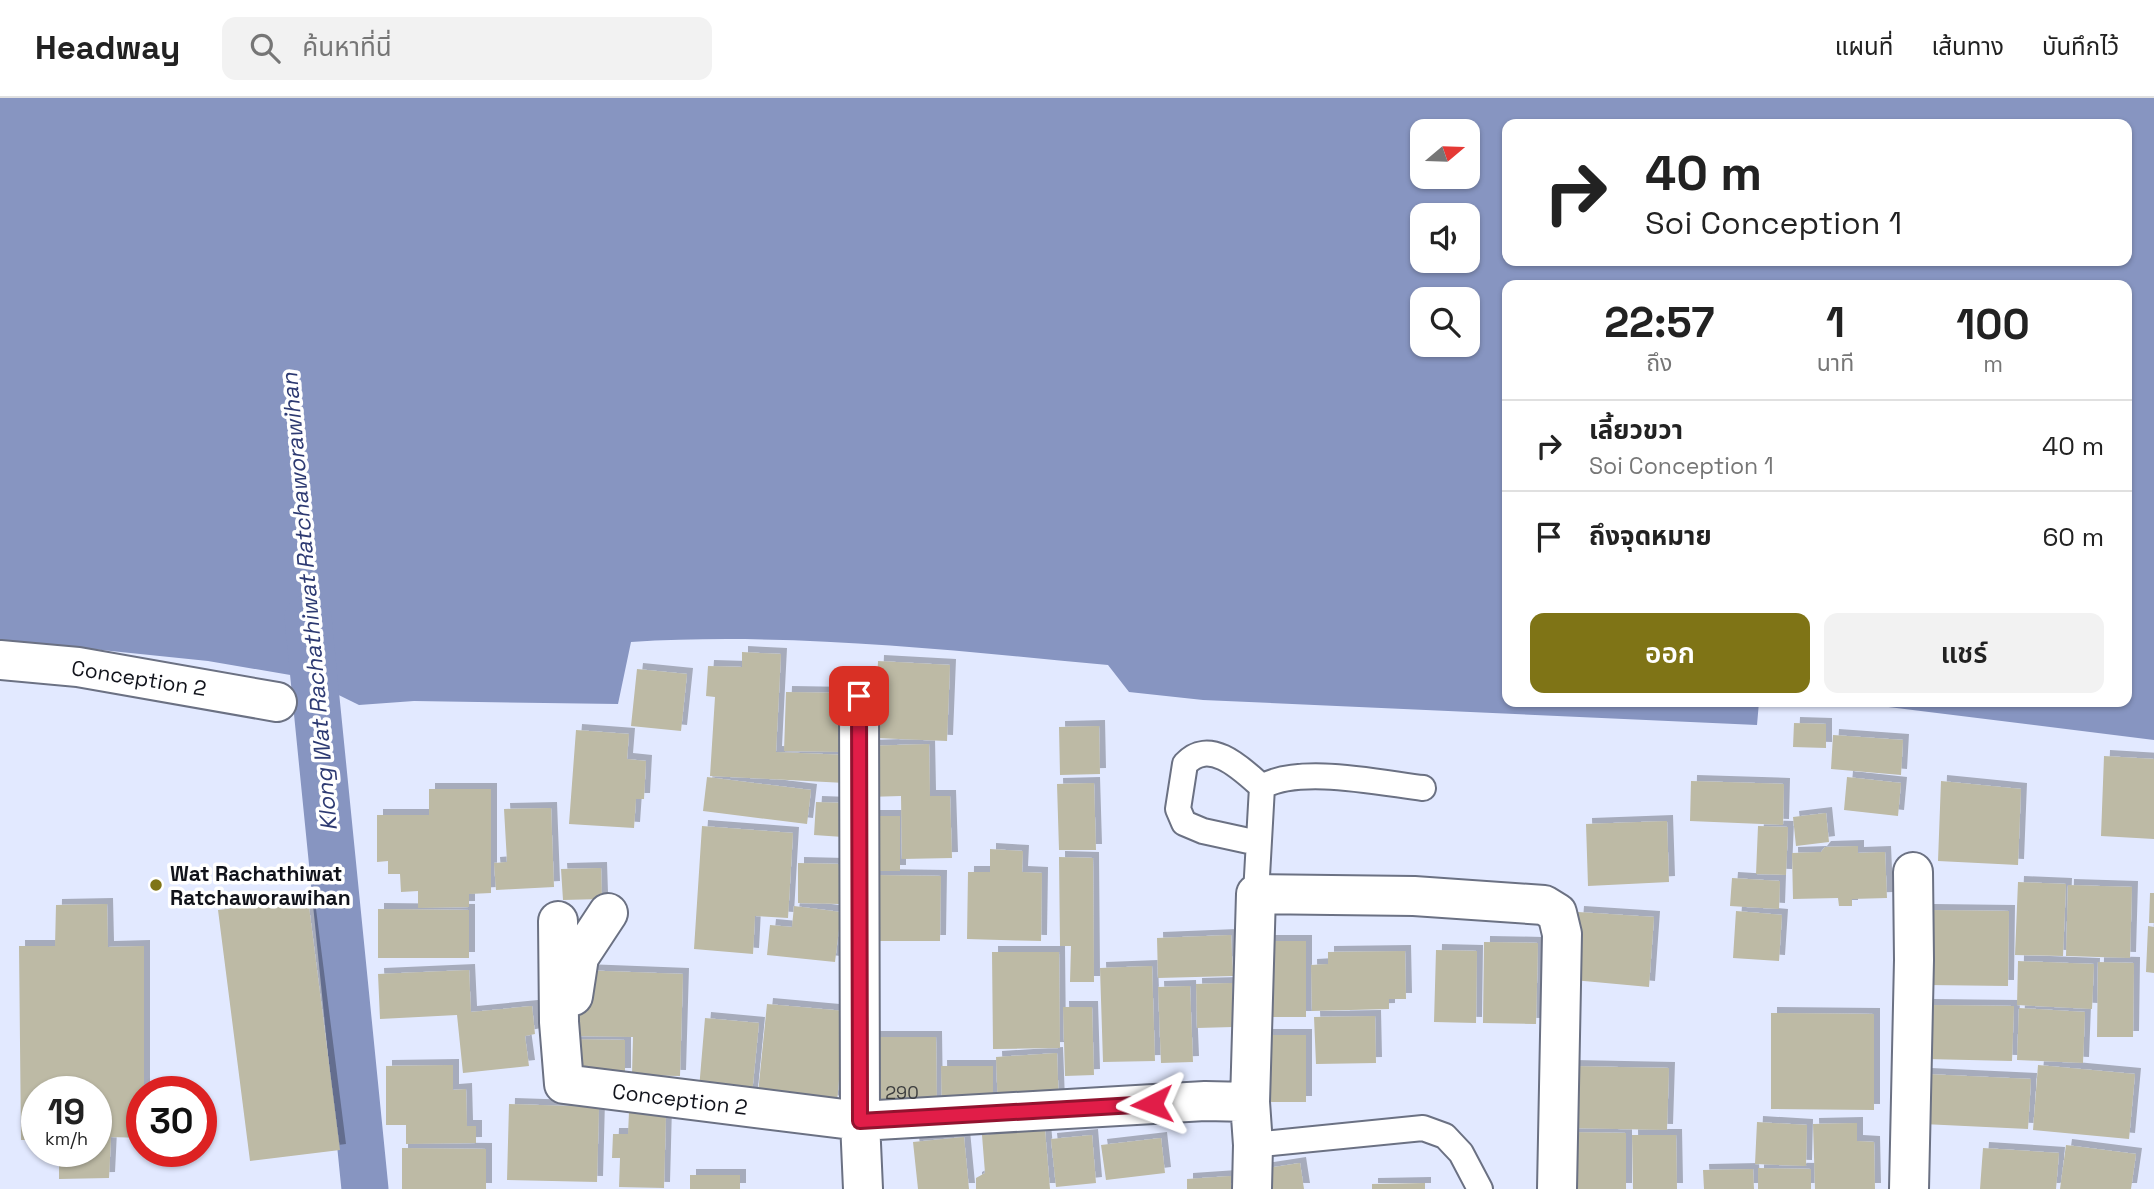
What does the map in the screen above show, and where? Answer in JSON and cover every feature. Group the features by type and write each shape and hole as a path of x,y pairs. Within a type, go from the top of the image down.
{"street":[{"name":"Conception 2","path":"0,660 78,667 276,702"},
{"path":"859,696 860,1121 863,1189"},
{"path":"1909,1189 1914,960 1913,872"},
{"path":"1252,1189 1250,1102 1256,894 1414,896 1544,905 1557,913 1562,934 1557,1189"},
{"path":"559,1022 575,992 579,957 608,913"},
{"name":"Conception 2","path":"558,921 559,1022 564,1084 860,1121"},
{"path":"860,1121 1205,1101 1250,1102"}],"lane":[{"path":"1258,843 1203,831 1184,823 1178,809 1185,764 1190,758 1200,754 1210,754 1234,762 1262,787"},
{"path":"1262,787 1274,779 1302,775 1423,788"},
{"path":"1256,894 1262,787"},
{"path":"1253,1145 1423,1128 1445,1136 1461,1153 1480,1189"}],"water":[{"path":"0,98 2154,98 2154,740 1888,707 2132,707 2132,280 1502,280 1502,707 1759,707 1757,725 1203,700 1129,692 1108,665 929,648 810,641 750,639 631,642 618,704 414,701 359,705 302,677 208,661 53,645 0,649"}],"building":[{"path":"742,652 781,654 776,752 847,755 845,783 710,776 715,697 706,696 708,666 742,667"},
{"path":"878,661 950,665 947,741 875,738"},
{"path":"637,669 687,674 681,731 631,726"},
{"path":"786,692 846,693 844,752 784,751"},
{"path":"1794,723 1826,724 1826,748 1793,747"},
{"path":"1099,726 1100,774 1060,775 1059,727"},
{"path":"576,730 629,734 627,759 646,761 644,799 636,799 634,828 569,824"},
{"path":"1833,735 1903,740 1901,775 1831,769"},
{"path":"929,744 930,796 950,796 952,858 902,859 901,796 867,797 865,746"},
{"path":"2104,756 2154,759 2154,839 2101,836"},
{"path":"707,777 811,790 807,824 703,811"},
{"path":"1847,777 1901,783 1898,816 1844,810"},
{"path":"1691,781 1784,784 1783,825 1690,821"},
{"path":"1941,781 2021,789 2018,865 1938,861"},
{"path":"1094,783 1096,850 1059,850 1057,784"},
{"path":"429,789 491,789 491,893 469,894 469,907 418,908 418,891 401,892 400,874 388,874 388,861 377,862 377,815 429,815"},
{"path":"816,802 844,803 843,837 814,835"},
{"path":"551,808 554,887 496,890 494,863 507,862 504,809"},
{"path":"1826,813 1829,842 1796,846 1793,817"},
{"path":"866,816 900,816 900,871 866,871"},
{"path":"1667,821 1669,882 1588,886 1586,824"},
{"path":"702,826 793,833 788,918 755,916 753,954 694,949"},
{"path":"1758,826 1788,827 1786,875 1756,874"},
{"path":"1858,846 1858,853 1885,852 1887,898 1852,899 1852,906 1839,906 1838,898 1793,899 1792,853 1821,852 1825,847"},
{"path":"990,849 1023,851 1022,872 1042,873 1041,941 967,939 968,872 990,872"},
{"path":"1059,857 1093,858 1094,982 1070,982 1071,946 1060,946"},
{"path":"798,863 839,864 839,904 798,903"},
{"path":"601,868 602,899 563,900 561,869"},
{"path":"873,875 941,876 940,941 873,941"},
{"path":"1732,878 1780,881 1779,909 1730,906"},
{"path":"2018,882 2066,884 2063,956 2015,955"},
{"path":"2068,885 2132,887 2130,958 2066,956"},
{"path":"2150,893 2154,893 2154,923 2149,923"},
{"path":"308,899 340,1150 250,1161 218,910"},
{"path":"107,904 108,947 144,946 144,1076 126,1076 126,1137 112,1137 112,1076 21,1076 21,1140 19,946 55,946 56,905"},
{"path":"794,906 841,912 835,962 767,955 770,925 792,927"},
{"path":"378,909 469,910 469,958 378,958"},
{"path":"1928,910 2009,911 2008,986 1927,985"},
{"path":"1736,911 1782,915 1779,961 1733,958"},
{"path":"1578,912 1654,917 1649,987 1573,980"},
{"path":"2148,926 2154,927 2154,973 2146,972"},
{"path":"1231,935 1233,976 1158,978 1157,938"},
{"path":"1262,941 1306,941 1306,1017 1261,1017"},
{"path":"1484,942 1538,943 1536,1024 1483,1023"},
{"path":"1436,950 1477,951 1476,1023 1434,1022"},
{"path":"1405,951 1406,999 1389,999 1389,1009 1312,1011 1311,965 1328,964 1328,952"},
{"path":"992,952 1059,952 1060,1048 993,1049"},
{"path":"2018,961 2094,964 2092,1009 2017,1005"},
{"path":"2098,962 2134,963 2133,1037 2097,1037"},
{"path":"1152,966 1155,1061 1103,1062 1100,968"},
{"path":"469,970 471,1012 532,1006 535,1034 525,1036 529,1066 463,1073 457,1015 380,1019 378,974"},
{"path":"579,970 683,974 680,1076 632,1075 633,1037 577,1036"},
{"path":"1232,983 1233,1027 1197,1028 1196,984"},
{"path":"1190,986 1193,1062 1161,1063 1158,987"},
{"path":"767,1004 845,1011 837,1102 758,1093"},
{"path":"1927,1005 2014,1006 2012,1061 1926,1059"},
{"path":"1063,1007 1092,1007 1094,1075 1065,1076"},
{"path":"2019,1008 2085,1012 2083,1063 2017,1060"},
{"path":"1771,1013 1874,1014 1874,1110 1771,1109"},
{"path":"1375,1016 1376,1063 1316,1064 1314,1017"},
{"path":"705,1018 759,1023 752,1094 699,1089"},
{"path":"1260,1035 1306,1035 1306,1102 1260,1102"},
{"path":"867,1037 936,1037 937,1110 868,1111"},
{"path":"568,1039 625,1040 625,1074 568,1074"},
{"path":"1057,1053 1059,1106 998,1109 996,1057"},
{"path":"453,1065 453,1090 466,1089 467,1126 476,1126 476,1143 406,1144 406,1125 386,1125 386,1066"},
{"path":"2038,1065 2135,1074 2129,1139 2033,1130"},
{"path":"941,1066 993,1066 993,1111 942,1111"},
{"path":"1568,1066 1669,1068 1667,1130 1567,1128"},
{"path":"1925,1074 2031,1079 2028,1129 1923,1124"},
{"path":"509,1104 599,1107 597,1182 507,1180"},
{"path":"629,1112 666,1113 664,1188 619,1187 620,1158 612,1158 613,1134 628,1134"},
{"path":"1757,1122 1807,1125 1806,1166 1755,1164"},
{"path":"1857,1123 1857,1141 1874,1142 1875,1189 1815,1189 1813,1124"},
{"path":"1045,1130 1050,1189 976,1189 976,1178 985,1173 982,1135"},
{"path":"1563,1132 1626,1133 1626,1189 1563,1189"},
{"path":"1092,1135 1096,1183 1056,1187 1051,1139"},
{"path":"1632,1135 1676,1135 1677,1189 1633,1189"},
{"path":"964,1137 969,1189 918,1189 913,1142"},
{"path":"1161,1138 1165,1173 1106,1180 1101,1145"},
{"path":"2066,1145 2136,1154 2131,1189 2060,1189"},
{"path":"402,1148 486,1149 486,1189 402,1189"},
{"path":"1983,1148 2059,1153 2056,1189 1980,1189"},
{"path":"1300,1163 1304,1189 1255,1189 1255,1170"},
{"path":"59,1167 110,1167 109,1178 59,1179"},
{"path":"1758,1168 1811,1169 1811,1189 1758,1189"},
{"path":"1753,1169 1754,1189 1704,1189 1703,1170"},
{"path":"690,1175 740,1175 740,1189 690,1189"},
{"path":"1231,1176 1231,1189 1187,1189 1187,1179"},
{"path":"1425,1183 1425,1189 1372,1189 1372,1184"}],"waterway":[{"name":"Klong Wat Rachathiwat Ratchaworawihan","path":"308,618 365,1189"}],"place":[{"name":"Wat Rachathiwat Ratchaworawihan","path":"156,885"}],"route":[{"path":"859,696 860,1121 1152,1104"}]}
